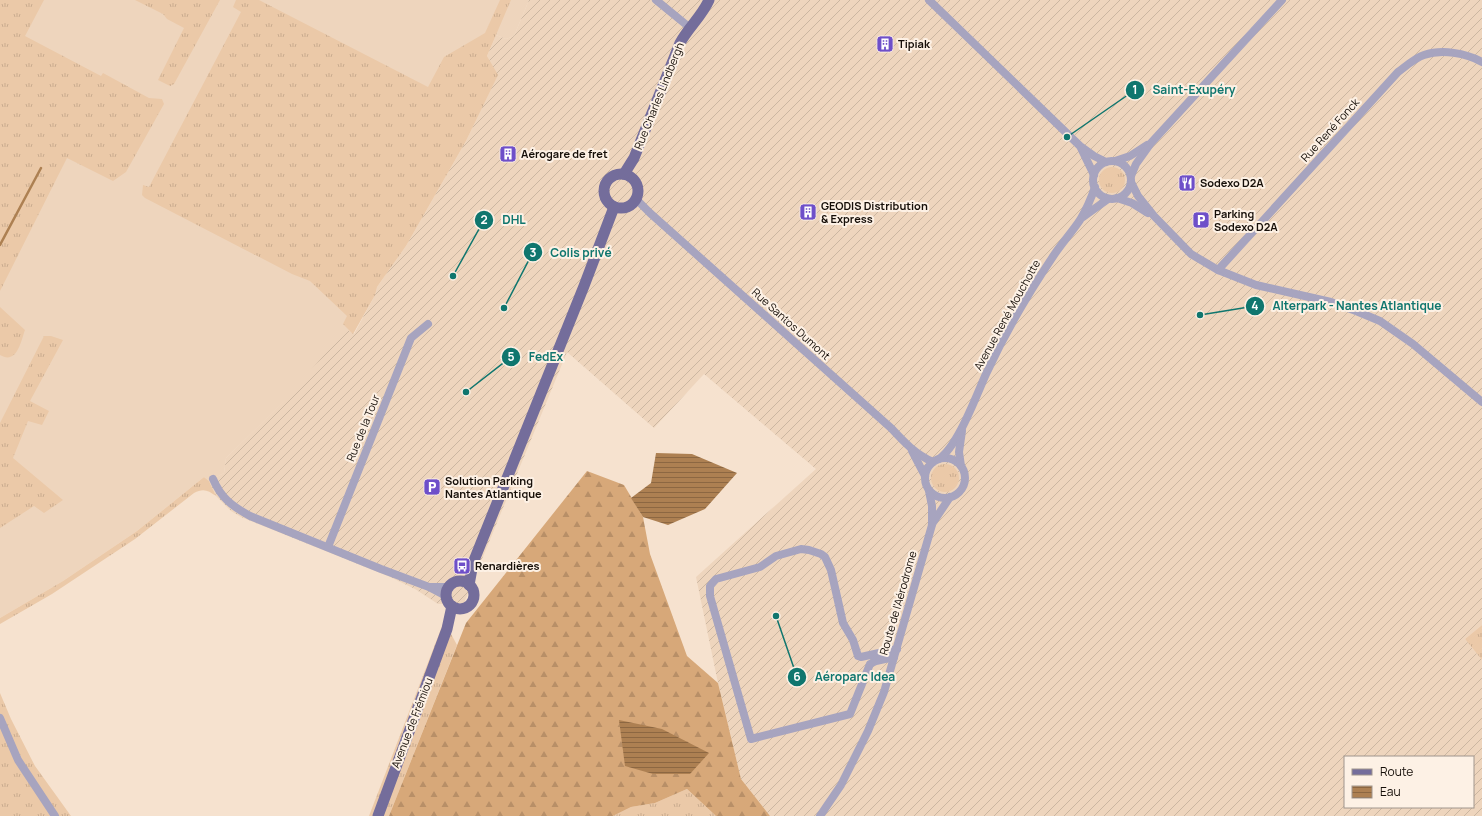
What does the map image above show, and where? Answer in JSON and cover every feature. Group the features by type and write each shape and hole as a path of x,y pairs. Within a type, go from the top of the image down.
{"main road":[{"name":"Rue Charles Lindbergh","path":"624,174 634,158 680,43 689,27 702,13 709,0"},
{"path":"624,174 634,179 638,188 636,199 633,203 624,208 614,207 609,204 604,194 605,183 613,175 624,174"},
{"path":"464,583 584,286 614,207"},
{"path":"456,582 464,583 474,593 473,599 468,607 455,608 447,600 448,592 456,582"},
{"name":"Avenue de Frémiou","path":"378,816 455,608"}],"street":[{"path":"656,0 689,27"},
{"path":"929,0 1080,146 1106,162"},
{"path":"1151,143 1130,156 1115,161 1106,162 1096,170 1093,181 1098,192 1108,199 1117,198 1126,194 1136,164 1151,143 1282,0"},
{"name":"Rue René Fonck","path":"1218,270 1398,72 1424,55 1440,53 1458,53 1482,62"},
{"path":"1080,146 1094,175"},
{"path":"1115,161 1124,165 1138,196 1154,216 1191,254 1218,270 1256,285 1331,302 1380,321 1413,344 1482,402"},
{"name":"Avenue René Mouchotte","path":"936,460 944,455 962,428 991,362 1055,253 1080,219 1090,201 1095,187"},
{"path":"1117,198 1132,203 1154,216"},
{"name":"Rue Santos Dumont","path":"636,199 891,428 912,450 924,458 936,460"},
{"name":"Avenue René Mouchotte","path":"1080,219 1108,199"},
{"name":"Rue de la Tour","path":"328,547 411,338 428,324"},
{"name":"Avenue René Mouchotte","path":"961,466 959,452 962,428"},
{"path":"912,450 925,476"},
{"path":"946,458 957,462 961,466 964,474 963,486 959,492 950,497 940,497 930,491 925,483 925,476 927,468 936,460 946,458"},
{"path":"213,479 217,489 233,506 250,516 381,569 429,587 448,592"},
{"name":"Route de l'Aérodrome","path":"820,816 841,785 868,731 884,692 932,525 930,491"},
{"name":"Route de l'Aérodrome","path":"932,525 950,497"},
{"path":"801,549 821,554 829,564 843,623 853,640 858,656 862,657 896,653 870,664 850,714 751,739 710,596 710,586 716,578 760,567 776,556 801,549"},
{"path":"0,718 18,760 55,816"}],"shaded area":[{"path":"0,0 529,0 514,36 506,39 496,35 377,287 375,295 353,334 226,458 224,473 209,481 204,477 137,531 63,581 0,618"},
{"path":"529,0 1482,0 1482,625 1465,639 1482,660 1482,816 770,816 741,779 718,683 696,577 816,469 704,374 654,428 567,352 464,603 438,604 415,589 388,576 241,517 231,511 216,496 209,481 224,473 226,458 281,404 347,329 354,334 375,295 377,287 406,246 466,141 497,76 487,56 496,35 506,39 514,36"}],"green space":[{"path":"0,0 44,0 25,36 101,76 103,73 149,98 162,99 164,104 126,172 113,181 67,158 0,291"},
{"path":"135,0 220,0 174,84 170,86 158,80 184,28 167,19 163,14"},
{"path":"236,0 259,0 428,87 444,57 485,33 500,0 511,0 487,56 498,75 466,141 406,246 377,287 375,295 353,334 343,324 347,316 310,281 292,274 145,198 142,195 143,185 149,187 241,12 233,7"},
{"path":"1112,167 1121,171 1125,180 1121,189 1112,193 1103,189 1099,180 1103,171"},
{"path":"0,307 25,330 20,345 11,357 0,355"},
{"path":"44,336 51,336 63,340 30,401 49,411 42,425 28,421 13,458 63,500 44,513 34,506 0,528 0,423"},
{"path":"945,464 951,465 955,468 958,472 958,484 955,488 951,491 945,492 939,491 935,488 932,484 931,478 932,472 935,468 939,465"},
{"path":"587,471 624,485 643,517 650,554 687,656 718,683 741,779 770,816 716,816 687,789 655,803 631,807 613,816 389,816 466,623"},
{"path":"204,477 209,481 216,496 205,490 194,493 135,539 52,594 0,624 0,618 63,581 137,531"},
{"path":"444,621 457,645 389,816 369,816"},
{"path":"1482,625 1482,660 1465,639"},
{"path":"0,693 11,719 35,766 71,816 0,816"},
{"path":"687,789 716,816 613,816 631,807 655,803"}],"water":[{"path":"656,453 692,454 737,473 705,509 668,525 643,517 631,498 651,483"},
{"path":"619,720 662,729 709,753 690,774 653,774 625,766"}],"waterway":[{"path":"0,245 41,168"}],"place":[{"name":"Tipiak","path":"885,44"},
{"name":"Saint-Exupéry","path":"1067,137"},
{"name":"Aérogare de fret","path":"508,154"},
{"name":"Sodexo D2A","path":"1187,183"},
{"name":"GEODIS Distribution & Express","path":"808,212"},
{"name":"Parking Sodexo D2A","path":"1201,220"},
{"name":"DHL","path":"453,276"},
{"name":"Colis privé","path":"504,308"},
{"name":"Alterpark - Nantes Atlantique","path":"1200,315"},
{"name":"FedEx","path":"466,392"},
{"name":"Solution Parking Nantes Atlantique","path":"432,487"},
{"name":"Renardières","path":"462,566"},
{"name":"Aéroparc Idea","path":"776,616"}]}
